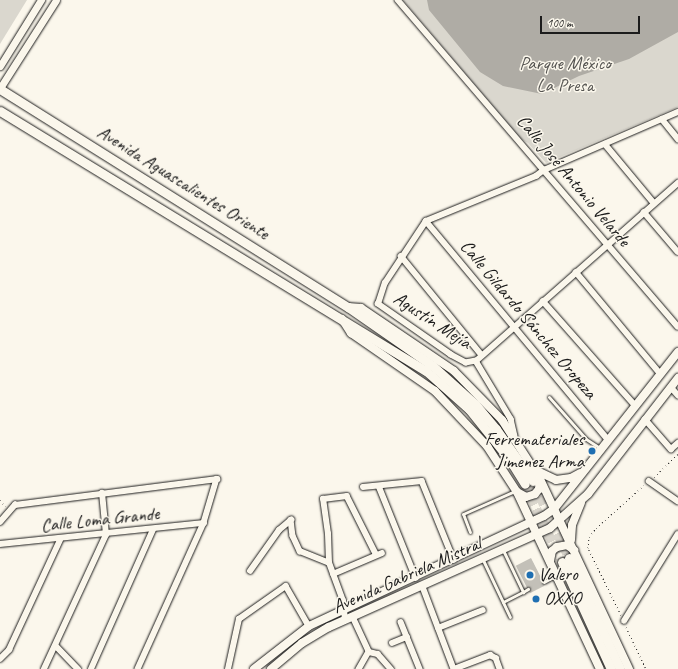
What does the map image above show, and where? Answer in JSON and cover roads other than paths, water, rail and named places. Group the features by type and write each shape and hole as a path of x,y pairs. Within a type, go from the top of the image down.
{"main road":[{"name":"Avenida Aguascalientes Oriente","path":"0,89 348,307 455,385 496,428 561,520 571,540 569,558 611,669"},
{"name":"Avenida Aguascalientes Oriente","path":"0,111 398,352 449,390 533,481"},
{"name":"Avenida Aguascalientes Oriente","path":"348,307 361,308 454,371 489,405 516,440 533,467 533,481"},
{"name":"Avenida Aguascalientes Oriente","path":"342,319 351,333 420,379 457,412 487,446 516,491 600,669"},
{"path":"554,509 607,438 678,352"},
{"path":"571,540 572,525 583,499 678,378"},
{"path":"533,467 546,477 556,480 571,478 584,470"},
{"path":"516,491 526,497 535,494 541,486 533,481"},
{"name":"Avenida Gabriela Mistral","path":"271,669 302,643 345,620 423,587 537,535 561,520 583,499"},
{"name":"Avenida Gabriela Mistral","path":"254,669 309,626 454,560 476,546 531,523 554,509"},
{"path":"552,565 550,555 557,547 567,545 569,558"},
{"name":"Avenida Aguascalientes Oriente","path":"569,558 620,669"},
{"name":"Avenida Aguascalientes Oriente","path":"569,558 629,669"}],"street":[{"path":"0,66 3,58 41,0"},
{"path":"0,89 56,0"},
{"name":"Calle José Antonio Velarde","path":"398,0 608,244 678,328"},
{"path":"481,354 402,256 426,221 536,176 544,170 678,112"},
{"path":"662,119 678,140"},
{"path":"605,144 654,203"},
{"path":"476,361 481,354 678,182"},
{"path":"644,212 678,252"},
{"name":"Calle Gildardo Sánchez Oropeza","path":"426,221 607,438"},
{"name":"Agustín Mejía","path":"402,256 385,282 378,304 450,355 466,363 476,361 511,418 516,440"},
{"path":"576,272 660,373"},
{"path":"543,301 635,405"},
{"path":"671,386 678,395"},
{"path":"645,419 671,449 678,443"},
{"path":"0,522 15,505 217,479 204,523 138,669"},
{"path":"363,487 422,481 454,560"},
{"path":"649,481 678,501"},
{"path":"379,486 416,578"},
{"path":"44,669 56,646 106,535 102,493"},
{"path":"345,620 345,610 329,563 328,534 322,499 347,496 376,554"},
{"path":"250,571 279,530 291,520 293,536 300,551 329,563"},
{"name":"Calle Loma Grande","path":"0,544 60,540 204,523"},
{"path":"91,669 153,530"},
{"path":"624,620 678,534"},
{"path":"0,659 9,650 60,540"},
{"path":"333,574 376,554 382,553"},
{"path":"228,669 239,619 286,586 309,626"},
{"path":"423,587 454,669 490,655 496,658 500,669"},
{"path":"438,628 483,610"},
{"path":"353,617 369,652"},
{"path":"401,622 420,669"},
{"path":"392,643 407,637"},
{"path":"56,646 78,669"},
{"path":"359,669 369,652"},
{"path":"369,652 378,654 391,669"}],"lane":[{"path":"549,397 586,439 600,448"},
{"path":"470,532 463,514 516,491"},
{"path":"503,550 523,592"},
{"path":"483,560 510,617"},
{"path":"544,582 557,576"},
{"path":"503,602 528,589"}],"tunnel":[{"path":"525,484 562,562"},
{"path":"534,484 569,558"}],"place":[{"name":"Ferremateriales Jimenez Arma","path":"592,451"},
{"name":"Valero","path":"530,575"},
{"name":"OXXO","path":"536,599"}],"park label":[{"name":"Parque México La Presa","path":"565,75"}]}
